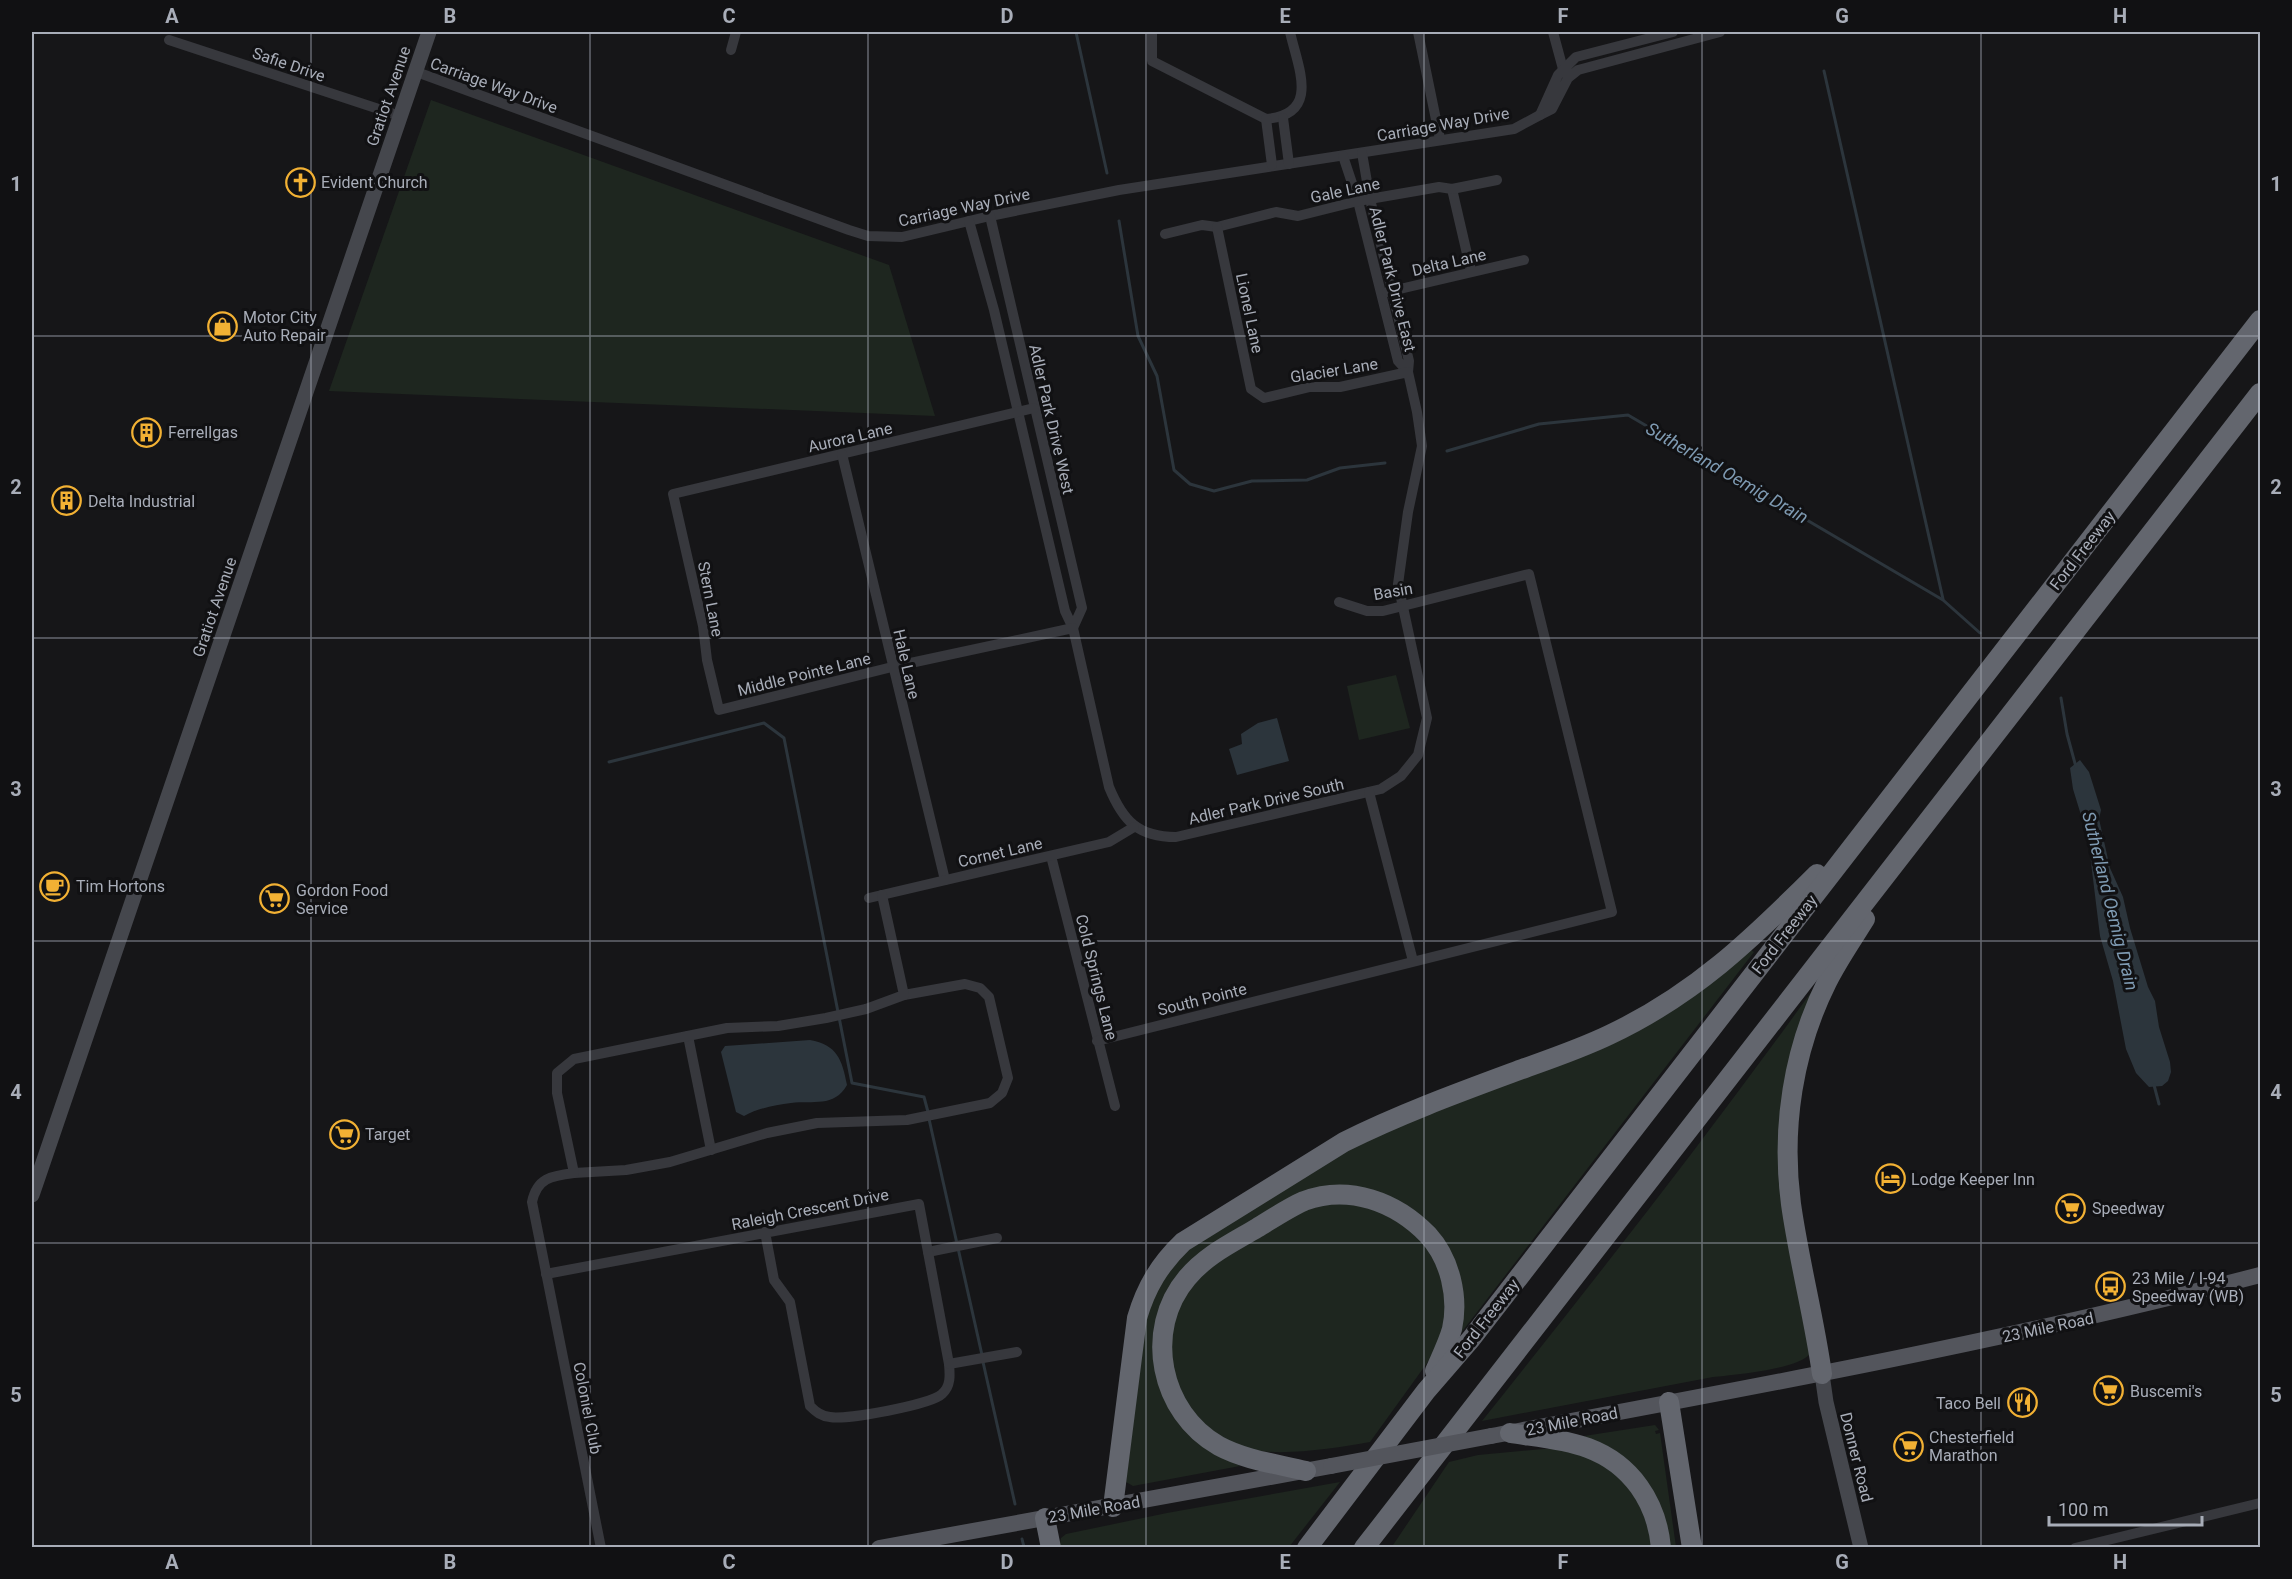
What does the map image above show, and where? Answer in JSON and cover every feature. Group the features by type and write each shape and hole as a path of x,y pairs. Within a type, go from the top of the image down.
{"highway":[{"name":"Ford Freeway","path":"1307,1548 1426,1391 1478,1330 2260,320"},
{"path":"1364,1548 2260,393"},
{"path":"1113,1507 1137,1318 1153,1278 1161,1265 1177,1248 1198,1231 1359,1134 1417,1109 1608,1036 1686,993 1758,933 1876,815"},
{"path":"1822,1374 1788,1181 1788,1127 1794,1078 1807,1031 1827,981 1920,829"},
{"path":"1306,1471 1251,1458 1219,1446 1190,1423 1172,1396 1163,1366 1162,1344 1165,1321 1177,1291 1207,1258 1306,1200 1351,1195 1382,1202 1396,1209 1410,1218 1431,1239 1446,1264 1454,1296 1449,1338 1426,1391"},
{"path":"1669,1402 1692,1548"},
{"path":"1500,1434 1588,1448 1619,1465 1641,1488 1648,1501 1655,1516 1661,1548"},
{"path":"1045,1518 1051,1548"},
{"path":"1378,1548 1385,1520"}],"main road":[{"name":"Gratiot Avenue","path":"32,1195 429,32"},
{"name":"23 Mile Road","path":"879,1548 1113,1507 1822,1374 2071,1323 2260,1275"},
{"name":"Donner Road","path":"1822,1374 1826,1402 1861,1548"}],"street":[{"path":"730,50 736,32"},
{"path":"1152,32 1152,61 1266,119 1283,117 1295,109 1302,97 1302,84 1290,32"},
{"path":"1418,32 1440,139"},
{"path":"1553,32 1567,73"},
{"name":"Carriage Way Drive","path":"414,71 868,236 902,237 990,216 1119,190 1514,129 1540,116 1545,100 1567,73 1576,57 1676,35 1720,32"},
{"name":"Safie Drive","path":"169,40 400,116"},
{"path":"1283,117 1289,164"},
{"path":"1266,119 1272,165"},
{"name":"Adler Park Drive East","path":"1362,153 1364,200 1381,294 1398,361 1408,372"},
{"name":"Adler Park Drive East","path":"1342,156 1364,200 1393,290 1409,361 1408,372 1422,446 1408,512 1398,584 1427,718 1418,756 1401,776"},
{"name":"Gale Lane","path":"1165,234 1202,225 1217,227 1276,212 1298,216 1364,200 1439,187 1452,189 1497,180"},
{"path":"1452,189 1471,271"},
{"name":"Adler Park Drive West","path":"990,216 1082,608 1073,628"},
{"name":"Adler Park Drive West","path":"969,221 994,310 1065,611 1073,628 1109,787 1117,806 1134,827"},
{"name":"Lionel Lane","path":"1217,227 1251,389 1264,398"},
{"name":"Delta Lane","path":"1381,294 1524,260"},
{"name":"Glacier Lane","path":"1264,398 1310,387 1340,387 1408,372"},
{"name":"Aurora Lane","path":"673,494 1034,408"},
{"name":"Hale Lane","path":"843,454 892,667 945,880"},
{"name":"Stern Lane","path":"673,494 703,626 707,660 718,710"},
{"name":"Basin","path":"1339,602 1367,611 1383,611 1529,574 1612,912 1413,962"},
{"name":"Middle Pointe Lane","path":"718,710 892,667 1073,628"},
{"name":"Adler Park Drive South","path":"1134,827 1164,837 1176,837 1381,789 1401,776"},
{"path":"1369,792 1413,962"},
{"name":"Cornet Lane","path":"869,898 1109,842 1134,827"},
{"name":"Cold Springs Lane","path":"1051,856 1115,1106"},
{"path":"882,895 904,995"},
{"name":"South Pointe","path":"1097,1041 1413,962"},
{"name":"Coloniel Club","path":"574,1173 557,1094 556,1073 574,1059 727,1028 778,1026 826,1018 866,1009 904,995 965,984 980,988 989,998 1008,1078 1002,1093 990,1103 907,1120 817,1123 767,1133 670,1162 627,1170 558,1175 541,1182 534,1191 532,1202 601,1548"},
{"path":"688,1036 711,1150"},
{"name":"Raleigh Crescent Drive","path":"546,1274 919,1204 949,1364"},
{"path":"765,1233 774,1280 790,1302 810,1406 823,1416 839,1418 928,1402 943,1393 947,1387 951,1376 949,1364 1017,1352"},
{"path":"928,1252 997,1238"},
{"path":"2075,1548 2260,1503"}],"shaded area":[{"path":"431,100 889,265 935,416 329,391"},
{"path":"1396,675 1410,728 1359,740 1347,686"},
{"path":"1751,950 1754,952 1461,1333 1452,1259 1358,1188 1205,1251 1154,1347 1216,1454 1240,1466 1133,1486 1126,1482 1148,1302 1179,1255 1370,1136 1572,1058"},
{"path":"1817,984 1790,1064 1810,1354 1793,1364 1780,1367 1713,1377 1482,1421 1736,1095"},
{"path":"1341,1203 1372,1207 1411,1229 1429,1251 1437,1265 1445,1295 1445,1325 1435,1352 1370,1442 1296,1452 1266,1452 1231,1443 1212,1431 1196,1415 1183,1396 1176,1379 1171,1345 1177,1311 1195,1281 1218,1261 1302,1211"},
{"path":"1655,1425 1659,1430 1655,1431 1656,1434 1660,1433 1676,1547 1666,1547 1663,1523 1584,1436"},
{"path":"1560,1449 1587,1457 1614,1471 1640,1503 1654,1548 1391,1548 1449,1462 1478,1455"},
{"path":"1340,1482 1289,1547 1059,1548 1061,1538 1066,1534"}],"water":[{"path":"1277,718 1289,761 1237,775 1229,749 1242,744 1241,734 1258,723"},
{"path":"2080,760 2089,772 2101,810 2099,819 2110,868 2123,897 2148,987 2155,1001 2159,1027 2171,1072 2168,1081 2162,1086 2149,1087 2136,1073 2126,1049 2113,981 2100,936 2088,838 2073,789 2070,768"},
{"path":"810,1040 826,1045 837,1055 847,1085 842,1092 822,1102 779,1105 744,1116 736,1112 721,1052 725,1046"}],"waterway":[{"name":"Sutherland Oemig Drain","path":"1076,32 1107,173"},
{"path":"1824,71 1943,599"},
{"name":"Sutherland Oemig Drain","path":"1119,221 1138,336 1157,376 1174,470 1190,484 1214,491 1252,481 1307,480 1340,468 1385,463"},
{"name":"Sutherland Oemig Drain","path":"1447,451 1539,424 1628,415 1943,600 1980,633"},
{"name":"Sutherland Oemig Drain","path":"2061,698 2076,767"},
{"path":"609,762 764,723 784,738 852,1083 924,1097 928,1112"},
{"name":"Sutherland Oemig Drain","path":"2154,1085 2159,1104"},
{"path":"929,1119 982,1355"},
{"path":"983,1362 1015,1504"},
{"path":"1022,1539 1024,1547"}],"place":[{"name":"Evident Church","path":"300,182"},
{"name":"Motor City Auto Repair","path":"222,326"},
{"name":"Ferrellgas","path":"147,432"},
{"name":"Delta Industrial","path":"67,501"},
{"name":"Tim Hortons","path":"55,886"},
{"name":"Gordon Food Service","path":"275,899"},
{"name":"Target","path":"344,1134"},
{"name":"Lodge Keeper Inn","path":"1890,1179"},
{"name":"Speedway","path":"2071,1208"},
{"name":"23 Mile / I-94 Speedway (WB)","path":"2111,1287"},
{"name":"Buscemi's","path":"2109,1391"},
{"name":"Taco Bell","path":"2022,1403"},
{"name":"Chesterfield Marathon","path":"1908,1446"}]}
